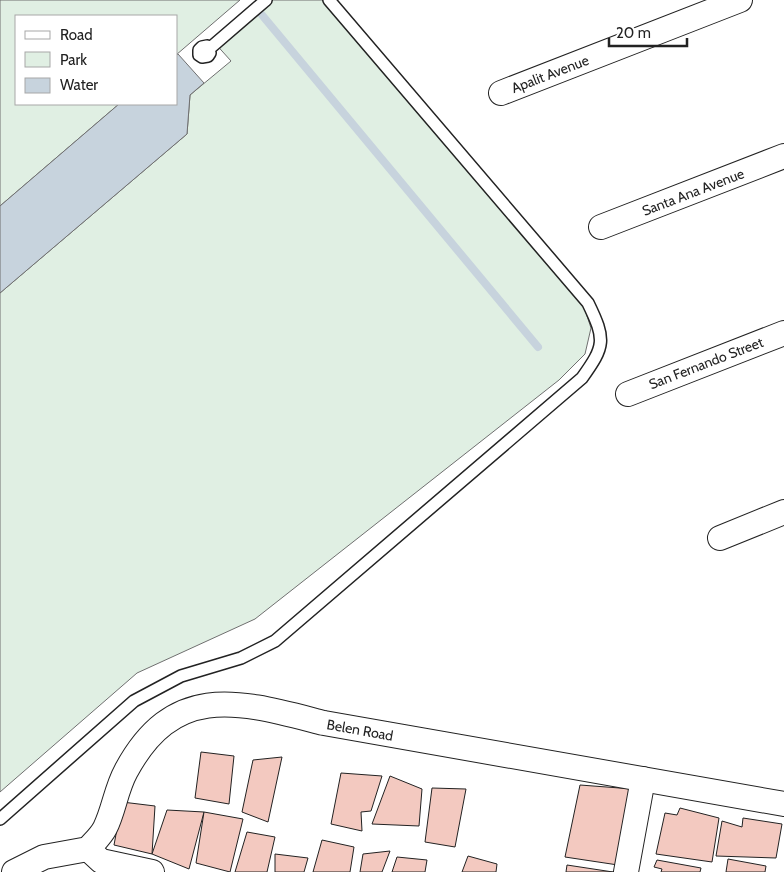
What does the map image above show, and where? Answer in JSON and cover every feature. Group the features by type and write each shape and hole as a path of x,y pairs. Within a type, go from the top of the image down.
{"street":[{"name":"Apalit Avenue","path":"501,93 740,0"},
{"name":"Santa Ana Avenue","path":"601,227 784,156"},
{"name":"San Fernando Street","path":"628,394 784,333"},
{"path":"720,538 784,512"},
{"name":"Belen Road","path":"88,848 105,827 125,772 143,744 158,727 179,713 204,705 259,707 324,724 784,804"},
{"path":"626,872 643,779"},
{"path":"14,872 44,857 88,848 101,861 152,872"}],"lane":[{"path":"209,49 266,0"},
{"path":"0,818 134,701 181,676 241,658 275,641 582,378 594,361 600,348 600,333 588,304 329,0"}],"green space":[{"path":"0,0 240,0 178,53 178,15 15,15 15,105 118,105 0,206"},
{"path":"262,0 325,0 584,307 591,328 585,354 559,380 255,619 137,673 0,792 0,293 187,134 190,95 231,61 213,41"}],"water":[{"path":"178,54 204,83 190,95 187,134 0,293 0,206 118,105 178,105"}],"building":[{"path":"201,752 234,756 229,804 195,798"},
{"path":"282,757 268,822 242,812 253,760"},
{"path":"341,773 382,776 371,811 361,812 362,831 331,824"},
{"path":"390,776 422,789 419,826 372,824"},
{"path":"580,785 633,789 618,865 565,857"},
{"path":"432,788 466,789 455,847 425,842"},
{"path":"122,802 155,806 152,854 114,845"},
{"path":"680,808 719,818 712,862 656,854 665,813 677,815"},
{"path":"167,810 204,812 189,869 152,854"},
{"path":"204,812 243,819 230,872 196,863"},
{"path":"743,818 782,824 776,858 716,856 722,821 742,827"},
{"path":"247,832 275,837 267,872 235,872"},
{"path":"322,840 354,847 350,872 313,872"},
{"path":"390,851 382,872 360,872 363,854"},
{"path":"275,854 308,858 304,872 275,872"},
{"path":"468,856 497,864 496,872 462,872"},
{"path":"397,857 427,860 425,872 392,872"},
{"path":"728,859 766,866 765,872 726,872"},
{"path":"657,860 701,868 700,872 661,872 662,869 654,867"},
{"path":"567,865 613,872 566,872"}],"waterway":[{"path":"262,15 538,347"}]}
